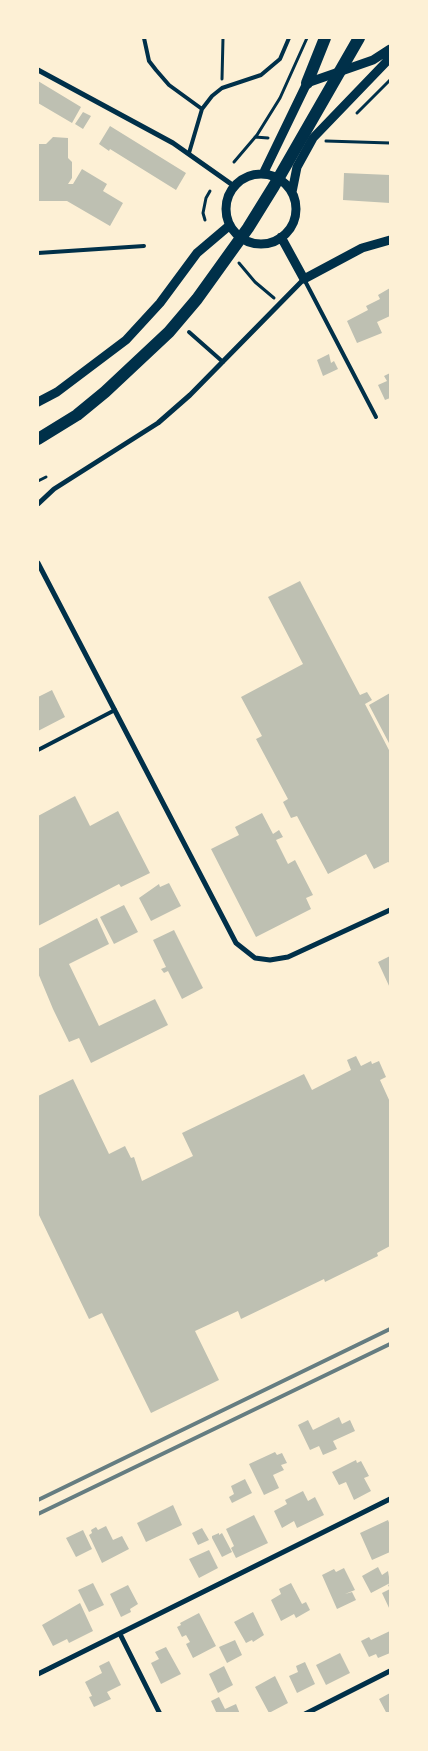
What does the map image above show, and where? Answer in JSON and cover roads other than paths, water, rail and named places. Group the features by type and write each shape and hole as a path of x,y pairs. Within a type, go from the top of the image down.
{"highway":[{"path":"307,83 325,38"},
{"path":"38,438 77,415 105,392 169,332 222,266 274,186 359,38"}],"street":[{"path":"263,174 307,83 373,60 390,49"},
{"path":"292,192 297,167 313,138 390,58"},
{"path":"38,70 189,153 234,186"},
{"path":"263,174 281,180 292,192 296,202 294,218 289,228 281,237 263,243 256,243 245,240 230,225 226,213 227,200 234,186 248,176 263,174"},
{"path":"38,402 57,392 126,340 160,303 197,253 230,225"},
{"path":"281,237 304,279"},
{"path":"38,504 54,489 133,441 158,423 223,362 304,279 362,248 390,240"},
{"path":"38,562 236,943 255,958 270,960 288,957 390,910"},
{"path":"38,1674 390,1499"},
{"path":"120,1634 160,1714"},
{"path":"304,1714 390,1671"}],"lane":[{"path":"144,38 149,61 156,70 169,85 202,109"},
{"path":"189,153 202,109 222,88 261,75 280,59 289,38"},
{"path":"38,253 144,246"},
{"path":"304,279 376,417"},
{"path":"188,332 223,362"},
{"path":"38,750 115,710"}],"railway":[{"path":"38,1500 390,1329"},
{"path":"38,1514 390,1344"}]}
